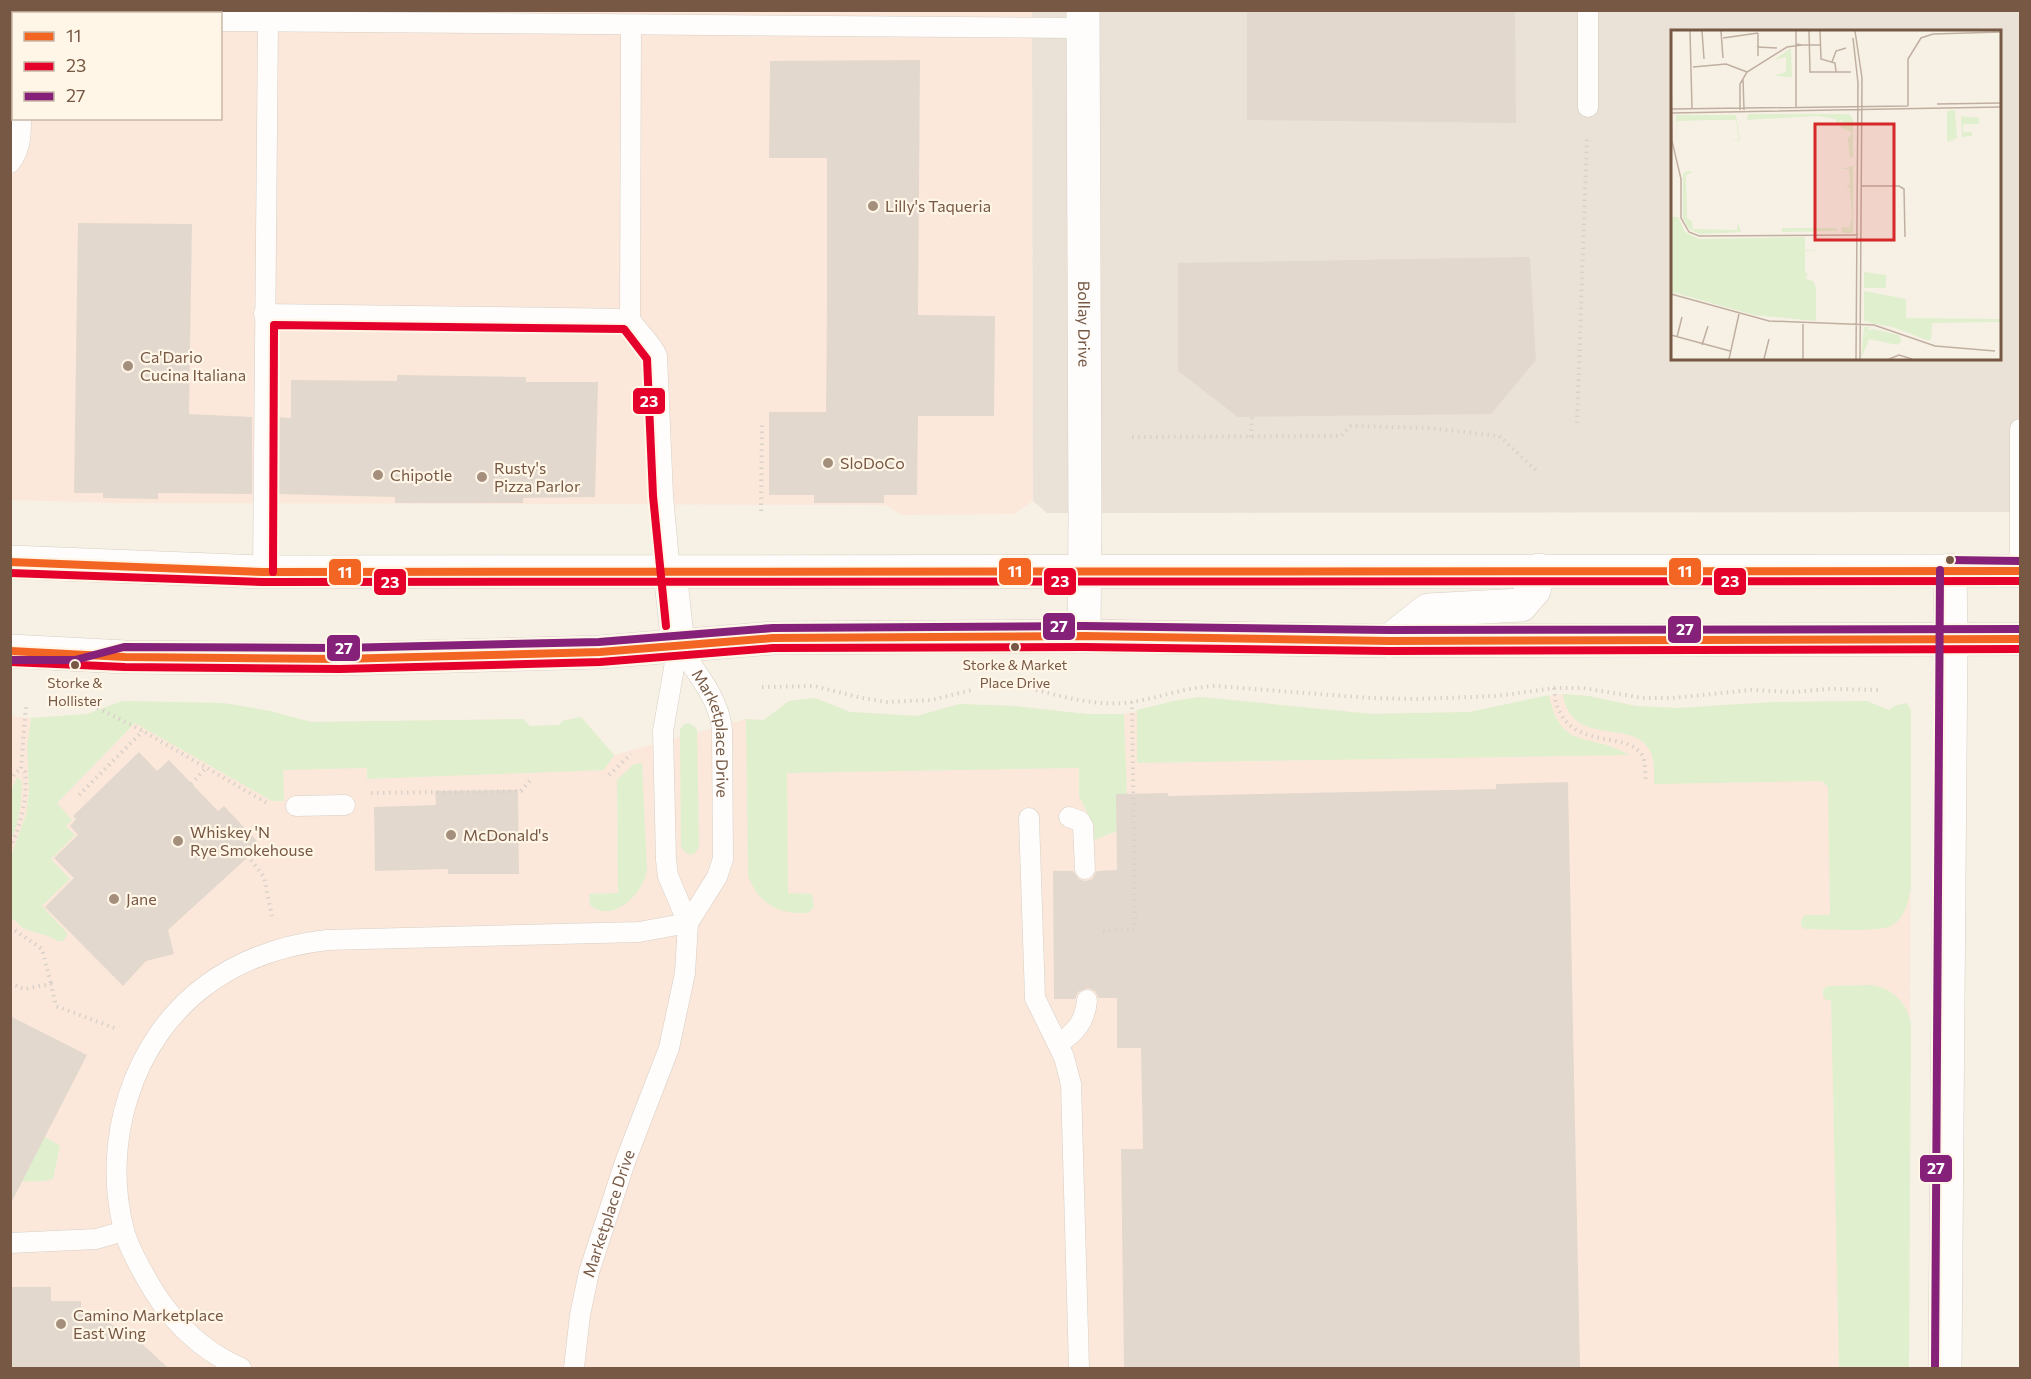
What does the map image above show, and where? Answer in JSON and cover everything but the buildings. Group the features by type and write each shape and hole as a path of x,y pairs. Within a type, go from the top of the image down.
{"main road":[{"name":"Bollay Drive","path":"1083,19 1084,636"},
{"path":"10,562 263,572 2020,571"},
{"path":"1389,641 1428,610 1521,605 1534,590 1539,570"},
{"path":"1945,1368 1950,570"},
{"path":"670,572 678,645"},
{"path":"10,651 125,657 340,658 600,652 773,638 1084,636 1389,641 2020,639"},
{"path":"10,671 76,671 125,657"}],"lane":[{"path":"1588,10 1588,107"},
{"path":"222,21 403,16 631,25 1083,19"},
{"path":"263,572 268,21"},
{"path":"631,25 630,319 636,329 652,345 657,356 663,496 670,572"},
{"path":"10,163 16,155 21,139 21,120"},
{"path":"264,314 630,319"},
{"path":"2020,429 2020,571"},
{"name":"Marketplace Drive","path":"678,645 715,703 722,729 723,859 717,877 688,922"},
{"name":"Marketplace Drive","path":"574,1368 580,1315 590,1272 626,1162 669,1048 685,973 688,922 669,876 666,860 663,731 678,645"},
{"path":"296,806 345,805"},
{"path":"1069,817 1074,818 1083,826 1085,869"},
{"path":"1029,818 1033,984 1040,1010 1069,1070 1071,1084 1079,1368"},
{"path":"241,1368 207,1349 189,1335 170,1314 149,1283 124,1231 117,1170 124,1107 135,1076 150,1048 181,1007 205,986 232,969 260,955 288,946 327,940 639,932 688,922"},
{"path":"1058,1044 1080,1027 1087,1000"},
{"path":"10,1243 96,1239 124,1231"}],"path":[{"path":"1577,423 1588,107"},
{"path":"1251,437 1252,417"},
{"path":"761,511 762,422"},
{"path":"1132,437 1341,436 1351,426 1430,428 1499,436 1538,472"},
{"path":"762,687 814,686 862,699 886,702 931,700 972,690"},
{"path":"1036,690 1101,703 1132,702 1195,687 1215,686 1370,698 1416,699 1497,696 1554,688 1583,688 1643,699 1673,699 1751,690 1792,692 1830,689 1879,690"},
{"path":"1554,688 1557,706 1565,719 1577,730 1590,737 1626,744 1642,755 1646,783"},
{"path":"1103,931 1136,929 1132,702"},
{"path":"21,769 26,705"},
{"path":"92,705 273,807"},
{"path":"79,795 143,732"},
{"path":"609,775 631,754"},
{"path":"191,784 206,768"},
{"path":"10,781 21,769"},
{"path":"10,848 22,814 26,784 25,772 21,769"},
{"path":"370,793 521,790 532,778"},
{"path":"251,860 264,877 272,916"},
{"path":"10,927 42,949 56,1006 117,1029"},
{"path":"10,982 24,989 51,984"}],"shaded area":[{"path":"11,11 1032,11 1033,501 1015,514 902,515 885,505 114,503 11,500"},
{"path":"1032,11 2020,11 2020,512 1047,513 1033,501"},
{"path":"1563,694 1588,696 1636,706 1679,708 1773,702 1867,701 1889,710 1894,706 1907,703 1911,710 1909,1368 11,1368 10,716 31,718 87,714 123,701 223,703 270,711 311,722 523,719 530,726 560,725 562,721 581,717 614,755 746,719 764,720 789,701 815,698 850,712 917,716 959,704 1013,706 1087,714 1124,714 1200,697 1372,714 1469,712"}],"green space":[{"path":"1563,694 1588,696 1636,706 1679,708 1773,702 1867,701 1889,710 1894,706 1907,703 1911,710 1911,887 1908,903 1901,918 1893,925 1877,929 1805,929 1801,926 1801,920 1805,915 1830,915 1828,787 1822,781 1654,784 1652,755 1642,741 1630,735 1590,727 1578,721 1568,711"},
{"path":"1549,695 1554,713 1569,733 1629,755 1137,763 1137,710 1174,701 1200,697 1372,714 1469,712"},
{"path":"815,698 850,712 917,716 959,704 1013,706 1087,714 1124,714 1128,827 1094,840 1094,826 1079,796 1079,768 787,773 788,893 812,894 814,907 808,913 797,913 771,906 758,894 748,876 746,719 764,720 789,701"},
{"path":"123,701 223,703 270,711 311,722 523,719 530,726 560,725 562,721 581,717 614,755 604,770 367,779 367,768 283,770 284,801 272,801 135,723 57,803 72,820 66,826 75,835 51,859 70,879 42,906 68,934 63,941 57,941 49,936 23,928 11,918 11,856 26,815 29,791 27,747 31,718 87,714"},
{"path":"688,723 697,730 699,847 695,853 690,855 681,847 680,730"},
{"path":"642,763 647,870 645,879 626,904 608,911 599,910 590,905 589,894 618,893 617,780 634,764"},
{"path":"17,777 22,782 21,797 18,819 11,840 11,791"},
{"path":"1872,985 1893,993 1898,998 1906,1009 1911,1024 1909,1368 1839,1368 1831,1000 1826,1000 1823,990 1827,986"},
{"path":"42,1135 60,1146 53,1179 11,1182"}],"transit line":[{"name":"23","path":"273,572 274,325 624,329 647,359 653,496 666,626"},
{"name":"27","path":"1950,560 2020,561"},
{"name":"11","path":"10,562 263,572 2020,571"},
{"name":"27","path":"1935,1368 1940,570"},
{"name":"23","path":"10,573 263,582 2020,581"},
{"name":"27","path":"10,660 75,660 124,647 340,648 599,642 773,628 1084,626 1389,630 2020,629"},
{"name":"11","path":"10,651 125,657 340,659 600,652 773,638 1084,636 1389,641 2020,639"},
{"name":"23","path":"10,662 125,667 340,669 600,662 773,648 1084,647 1389,651 2020,649"}],"place":[{"name":"Lilly's Taqueria","path":"873,206"},
{"name":"Ca'Dario Cucina Italiana","path":"128,366"},
{"name":"SloDoCo","path":"828,463"},
{"name":"Chipotle","path":"378,475"},
{"name":"Rusty's Pizza Parlor","path":"482,477"},
{"name":"Storke & Market Place Drive","path":"1015,647"},
{"name":"Storke & Hollister","path":"75,665"},
{"name":"McDonald's","path":"451,835"},
{"name":"Whiskey 'N Rye Smokehouse","path":"178,841"},
{"name":"Jane","path":"114,899"},
{"name":"Camino Marketplace East Wing","path":"61,1324"}]}
